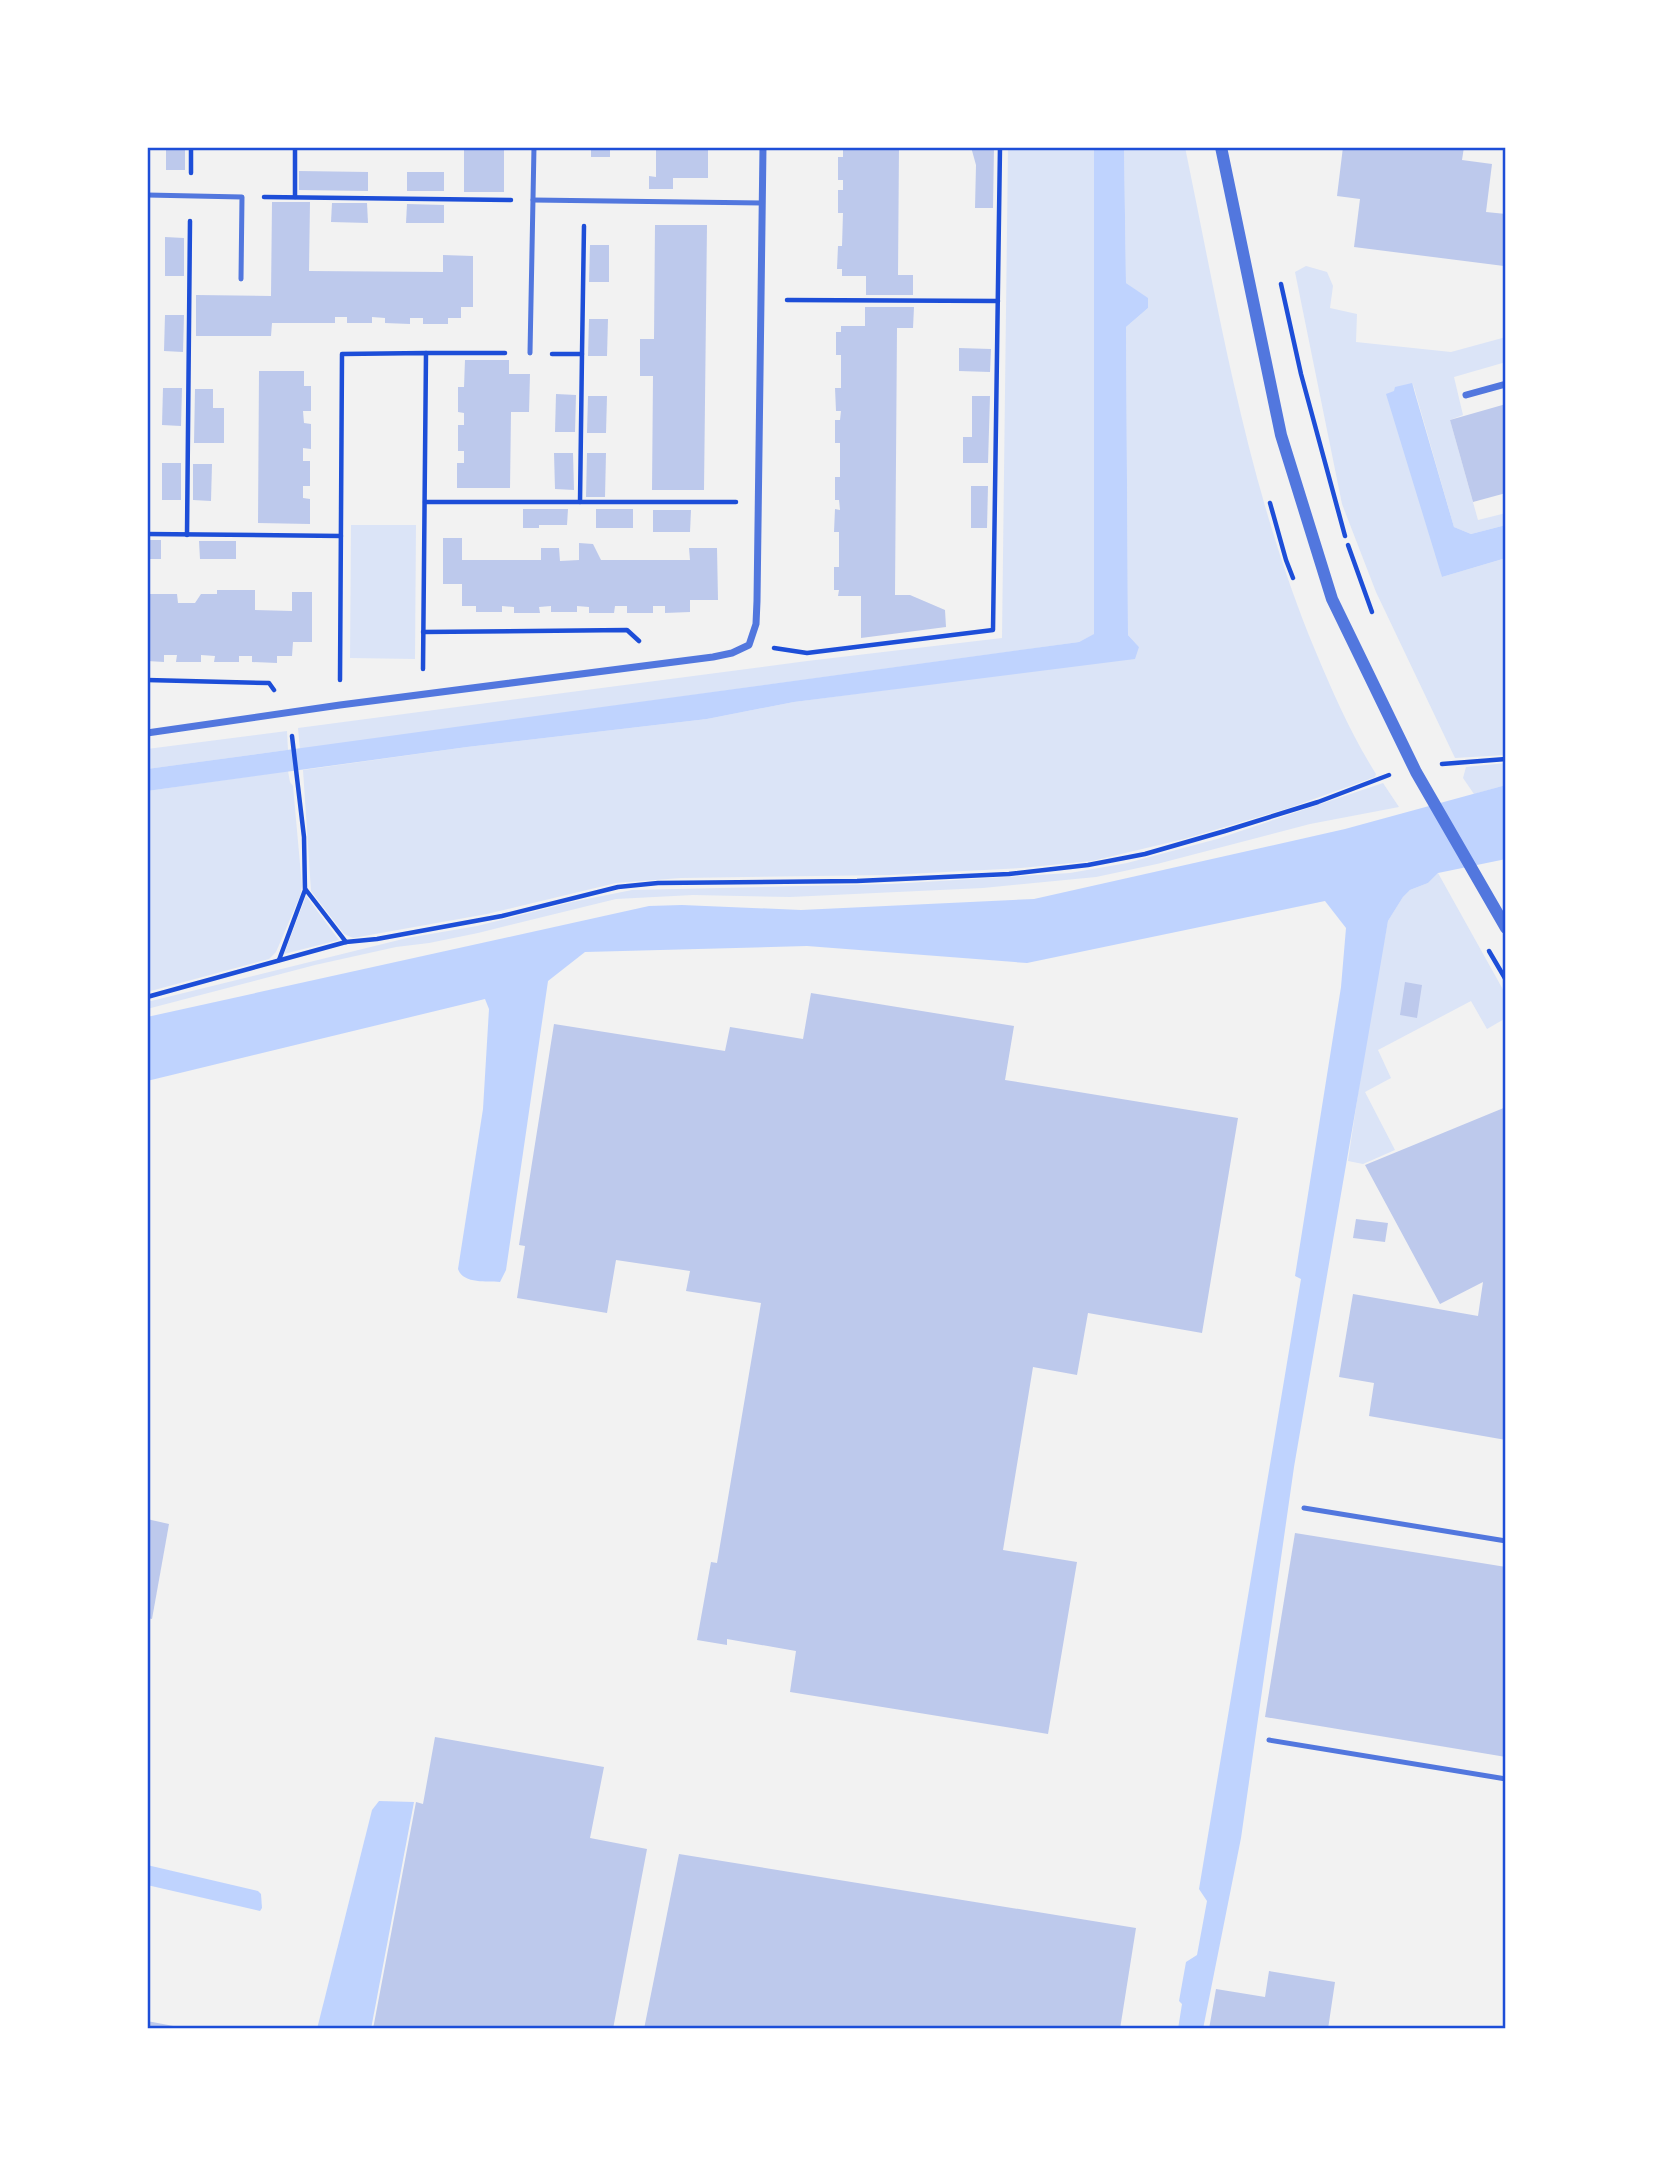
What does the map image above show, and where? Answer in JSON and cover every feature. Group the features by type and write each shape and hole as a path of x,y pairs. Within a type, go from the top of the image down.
{"street":[{"path":"147,733 713,657 732,653 749,645 756,624 763,147"},
{"path":"1220,147 1281,435 1332,599 1429,797 1506,928"},
{"path":"1466,395 1506,384"}],"lane":[{"path":"530,353 534,147"},
{"path":"147,195 242,197 241,279"},
{"path":"533,200 762,203"},
{"path":"1304,1508 1506,1541"},
{"path":"1269,1741 1506,1779"}],"path":[{"path":"187,535 191,147"},
{"path":"295,147 295,197"},
{"path":"749,645 807,653 993,630 1000,147"},
{"path":"242,197 533,200"},
{"path":"580,502 584,201"},
{"path":"1281,280 1300,374 1347,542 1373,614"},
{"path":"761,299 998,301"},
{"path":"422,695 426,353"},
{"path":"340,705 342,354 582,354"},
{"path":"425,502 758,502"},
{"path":"147,534 341,536"},
{"path":"423,632 627,630 663,664"},
{"path":"147,680 269,683 289,712"},
{"path":"279,960 305,890 304,837 293,741"},
{"path":"1438,752 1450,775"},
{"path":"147,997 346,942 377,939 502,916 631,886 658,883 857,881 1009,874 1088,865 1145,854 1225,831 1318,802 1384,776 1416,772 1444,764 1506,759"},
{"path":"305,890 346,942"}],"shaded area":[{"path":"1008,147 1094,147 1095,634 1079,642 300,749 298,728 1002,638"},
{"path":"1124,147 1185,147 1238,402 1271,527 1315,650 1358,744 1376,774 1375,777 1289,808 1184,839 1092,861 889,875 681,878 616,883 487,914 353,938 344,934 311,891 303,770 467,747 707,719 794,702 893,689 1139,647 1128,635 1126,327 1148,308 1147,298 1126,283"},
{"path":"1306,266 1327,272 1333,286 1330,308 1357,314 1356,342 1451,352 1506,337 1506,362 1454,377 1463,415 1450,420 1478,520 1506,513 1506,525 1471,534 1454,527 1413,384 1442,577 1506,558 1506,755 1455,758 1376,592 1342,504 1295,272"},
{"path":"351,525 416,525 415,659 350,658"},
{"path":"287,731 288,750 147,769 147,749"},
{"path":"1506,763 1506,785 1474,794 1463,778 1466,767"},
{"path":"288,771 293,786 302,886 276,952 269,959 147,992 147,791"},
{"path":"1383,783 1399,807 1310,824 1096,877 983,888 790,897 693,895 616,899 478,933 315,965 147,1009 147,1002 407,938 477,926 632,890 890,884 1070,873 1127,863 1217,839"},
{"path":"1438,873 1506,995 1506,1018 1487,1029 1471,1001 1378,1050 1391,1078 1365,1092 1395,1150 1363,1164 1348,1161 1370,1013 1388,921 1410,890 1428,883"},
{"path":"306,896 339,940 284,954"}],"water":[{"path":"1094,147 1124,147 1126,283 1148,298 1148,308 1126,327 1128,635 1139,647 1135,659 794,702 707,719 467,747 147,791 147,769 1079,642 1094,634"},
{"path":"1412,383 1454,527 1471,534 1506,525 1506,558 1442,577 1386,394 1394,391 1395,387"},
{"path":"1506,785 1506,859 1438,873 1428,883 1410,890 1388,921 1294,1467 1241,1838 1203,2029 1178,2029 1182,2004 1179,2001 1186,1962 1197,1955 1207,1901 1199,1889 1301,1279 1295,1276 1341,987 1346,928 1325,901 1027,963 807,946 585,952 548,981 506,1270 500,1282 470,1279 458,1269 483,1109 489,1009 485,999 147,1081 147,1017 649,906 801,910 1034,899 1345,829"},
{"path":"379,1801 414,1802 371,2029 317,2029 372,1810"},
{"path":"147,1865 258,1891 261,1894 262,1908 260,1911 147,1885"}],"building":[{"path":"166,147 185,147 185,170 166,170"},
{"path":"464,147 504,147 504,192 464,192"},
{"path":"591,147 610,147 610,157 591,157"},
{"path":"656,147 708,147 708,178 673,178 673,189 649,189 649,176 656,177"},
{"path":"843,147 899,147 898,275 913,275 913,295 866,295 866,276 842,276 842,269 837,269 838,246 842,246 843,213 838,213 838,190 843,190 843,180 838,180 838,157 843,157"},
{"path":"971,147 994,147 993,208 975,208 976,165"},
{"path":"1343,147 1464,147 1462,160 1492,164 1486,212 1506,214 1504,266 1354,247 1360,199 1337,196"},
{"path":"299,171 368,172 368,191 299,190"},
{"path":"407,172 444,172 444,191 407,191"},
{"path":"272,202 310,202 309,271 443,272 443,255 473,256 473,307 461,307 461,318 448,318 448,324 423,324 423,318 410,318 410,324 385,323 385,318 372,317 372,323 347,323 347,317 335,317 335,323 272,323 271,336 196,336 196,295 271,296"},
{"path":"332,203 367,203 368,223 331,222"},
{"path":"407,204 444,205 444,223 406,223"},
{"path":"655,225 707,225 704,490 652,490 653,376 640,376 640,339 654,339"},
{"path":"165,237 184,238 184,276 165,276"},
{"path":"590,245 609,245 609,282 589,282"},
{"path":"865,307 914,307 913,328 897,328 895,595 910,595 945,610 946,627 861,638 861,596 838,596 839,590 834,590 834,567 839,567 839,532 834,532 835,509 840,510 839,500 835,500 835,477 840,477 840,443 835,443 835,420 840,420 841,411 836,411 835,388 841,388 841,355 836,355 836,332 841,332 841,326 865,326"},
{"path":"165,315 184,315 183,352 164,351"},
{"path":"589,319 608,319 607,356 588,356"},
{"path":"959,348 991,349 990,372 959,371"},
{"path":"465,360 509,360 509,374 530,374 529,412 511,412 510,488 457,488 457,463 464,463 464,451 458,451 458,425 464,425 464,413 458,412 458,387 464,387"},
{"path":"259,371 304,371 304,386 311,386 311,411 303,411 304,423 311,424 311,449 303,448 303,461 310,461 310,486 303,486 303,498 310,499 310,524 258,523"},
{"path":"163,388 182,388 181,426 162,425"},
{"path":"195,389 213,389 213,408 224,408 224,443 194,443"},
{"path":"556,394 576,395 575,432 555,432"},
{"path":"588,396 607,396 606,433 587,433"},
{"path":"972,396 990,396 988,463 963,463 963,437 972,437"},
{"path":"1506,404 1506,493 1473,502 1450,420"},
{"path":"554,453 573,453 574,490 555,489"},
{"path":"587,453 606,453 605,497 586,497"},
{"path":"162,463 181,463 181,500 162,500"},
{"path":"193,464 212,464 211,501 193,500"},
{"path":"971,486 988,486 987,528 971,528"},
{"path":"523,509 568,509 567,525 523,528"},
{"path":"596,509 633,509 633,528 596,528"},
{"path":"653,510 691,510 690,532 653,532"},
{"path":"443,538 462,538 462,560 541,560 541,548 559,548 560,561 579,560 579,543 593,544 601,560 690,560 689,548 717,548 718,600 690,600 690,612 665,613 665,606 653,606 653,613 627,613 627,606 615,606 614,613 589,613 589,607 577,606 577,612 551,612 551,606 539,607 540,613 514,613 514,607 502,606 502,612 476,612 476,606 462,606 462,584 443,584"},
{"path":"147,540 161,540 161,559 147,559"},
{"path":"199,541 236,541 236,559 200,559"},
{"path":"217,590 255,590 255,610 292,611 292,592 312,592 312,642 293,642 292,656 277,656 277,663 252,662 252,656 239,656 239,662 214,662 215,656 201,655 201,662 176,662 177,655 164,655 164,662 147,661 147,594 177,594 178,603 195,603 201,594 217,594"},
{"path":"1405,982 1422,985 1417,1018 1400,1015"},
{"path":"811,993 1014,1026 1005,1080 1238,1118 1202,1333 1088,1313 1077,1375 1033,1367 1003,1550 1077,1562 1048,1734 790,1692 796,1651 727,1639 727,1645 697,1640 711,1562 717,1563 761,1303 686,1291 690,1271 616,1260 607,1313 517,1298 525,1246 519,1245 554,1024 725,1051 730,1027 803,1039"},
{"path":"1506,1107 1506,1440 1369,1416 1374,1383 1339,1377 1353,1294 1478,1316 1483,1282 1440,1304 1365,1165"},
{"path":"1356,1219 1388,1223 1385,1242 1353,1238"},
{"path":"147,1519 169,1524 152,1619 147,1618"},
{"path":"1295,1533 1506,1567 1506,1757 1265,1717"},
{"path":"435,1737 604,1767 590,1838 647,1849 613,2029 373,2029 416,1802 423,1804"},
{"path":"679,1854 1136,1928 1120,2029 644,2029"},
{"path":"1269,1971 1335,1982 1328,2029 1209,2029 1216,1989 1265,1997"},
{"path":"147,2021 184,2028 184,2029 147,2029"}]}
